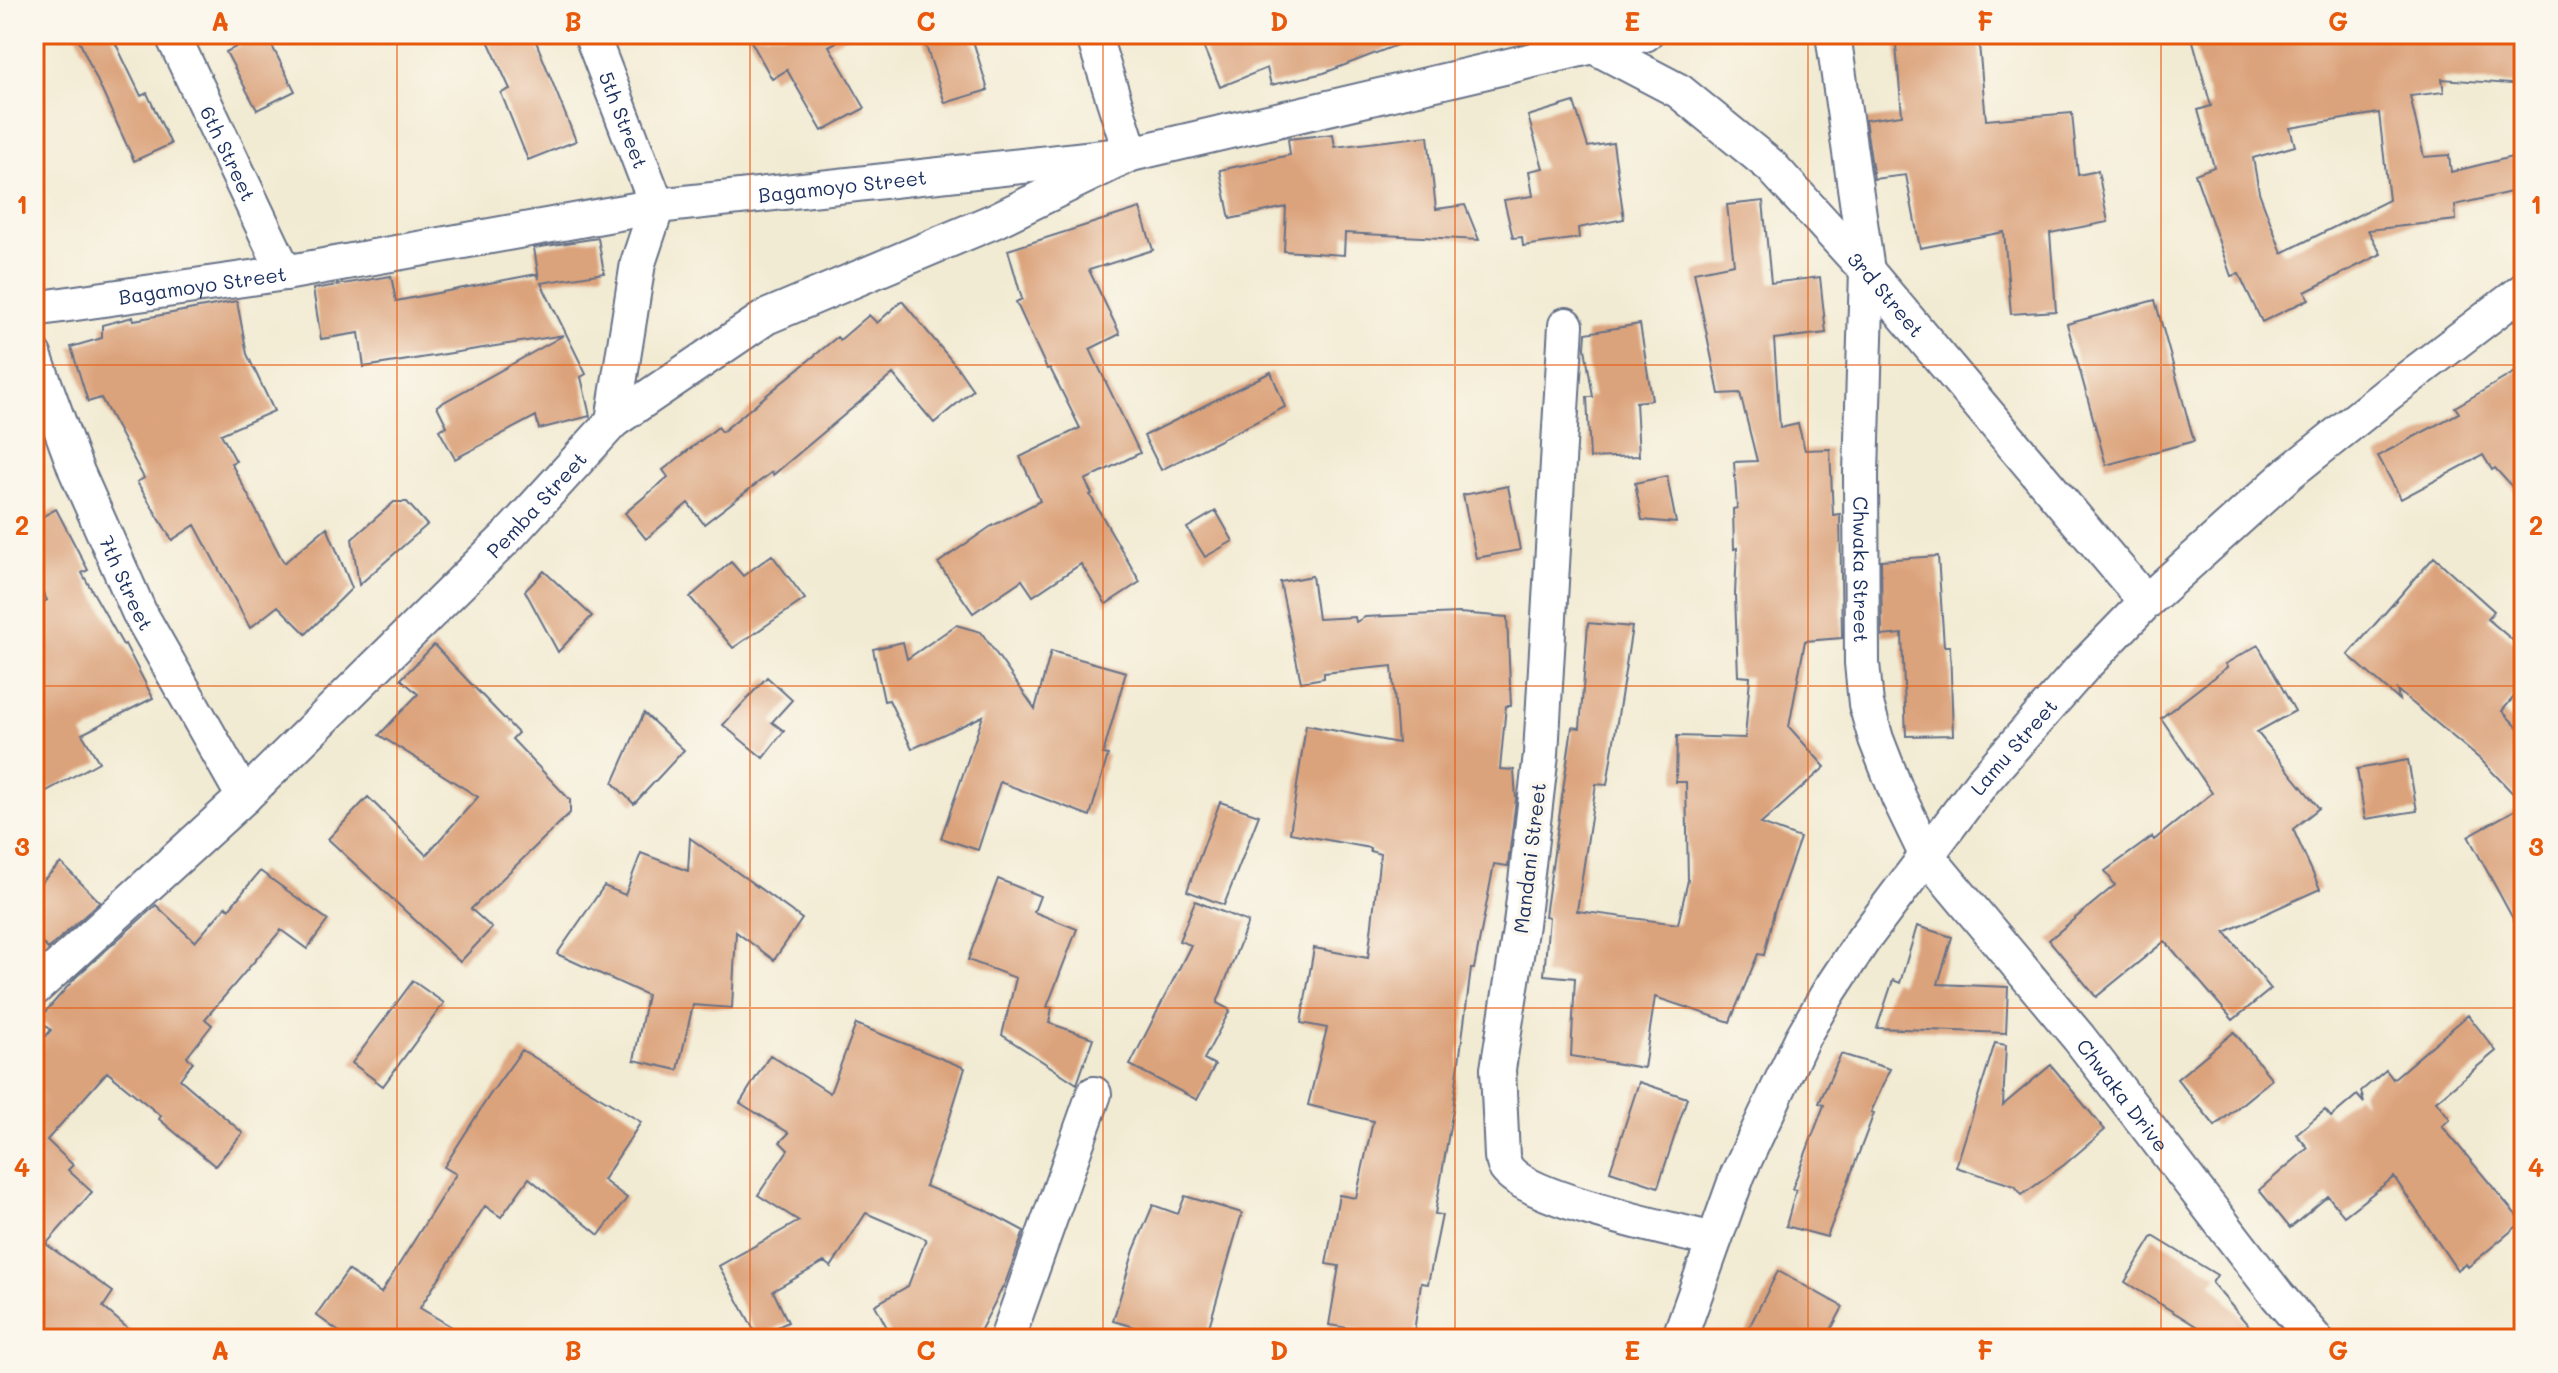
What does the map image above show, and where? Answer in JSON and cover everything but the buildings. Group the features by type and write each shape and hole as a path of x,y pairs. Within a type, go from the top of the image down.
{"street":[{"name":"6th Street","path":"172,34 285,273"},
{"name":"5th Street","path":"591,34 657,206"},
{"path":"1093,34 1131,154"},
{"name":"Bagamoyo Street","path":"34,309 285,273 657,206 1131,154 1589,40 1645,34"},
{"name":"Chwaka Street","path":"1833,34 1867,271 1861,473 1862,663 1866,704 1899,798 1927,856"},
{"name":"3rd Street","path":"1589,40 1679,91 1771,166 1867,271 2146,602"},
{"name":"Pemba Street","path":"34,989 244,797 510,534 613,421 766,317 994,221 1131,154"},
{"path":"613,421 638,263 657,206"},
{"name":"Lamu Street","path":"1679,1339 1738,1174 1802,1038 1863,940 1982,782 2083,667 2146,602 2289,473 2524,290"},
{"name":"Mandani Street","path":"1566,325 1541,754 1521,924 1498,1069 1502,1157 1507,1169 1521,1181 1588,1209 1714,1240"},
{"name":"7th Street","path":"34,355 76,470 139,612 244,797"},
{"name":"Chwaka Drive","path":"1927,856 2079,1038 2277,1295 2315,1339"},
{"path":"1007,1339 1094,1094"}]}
